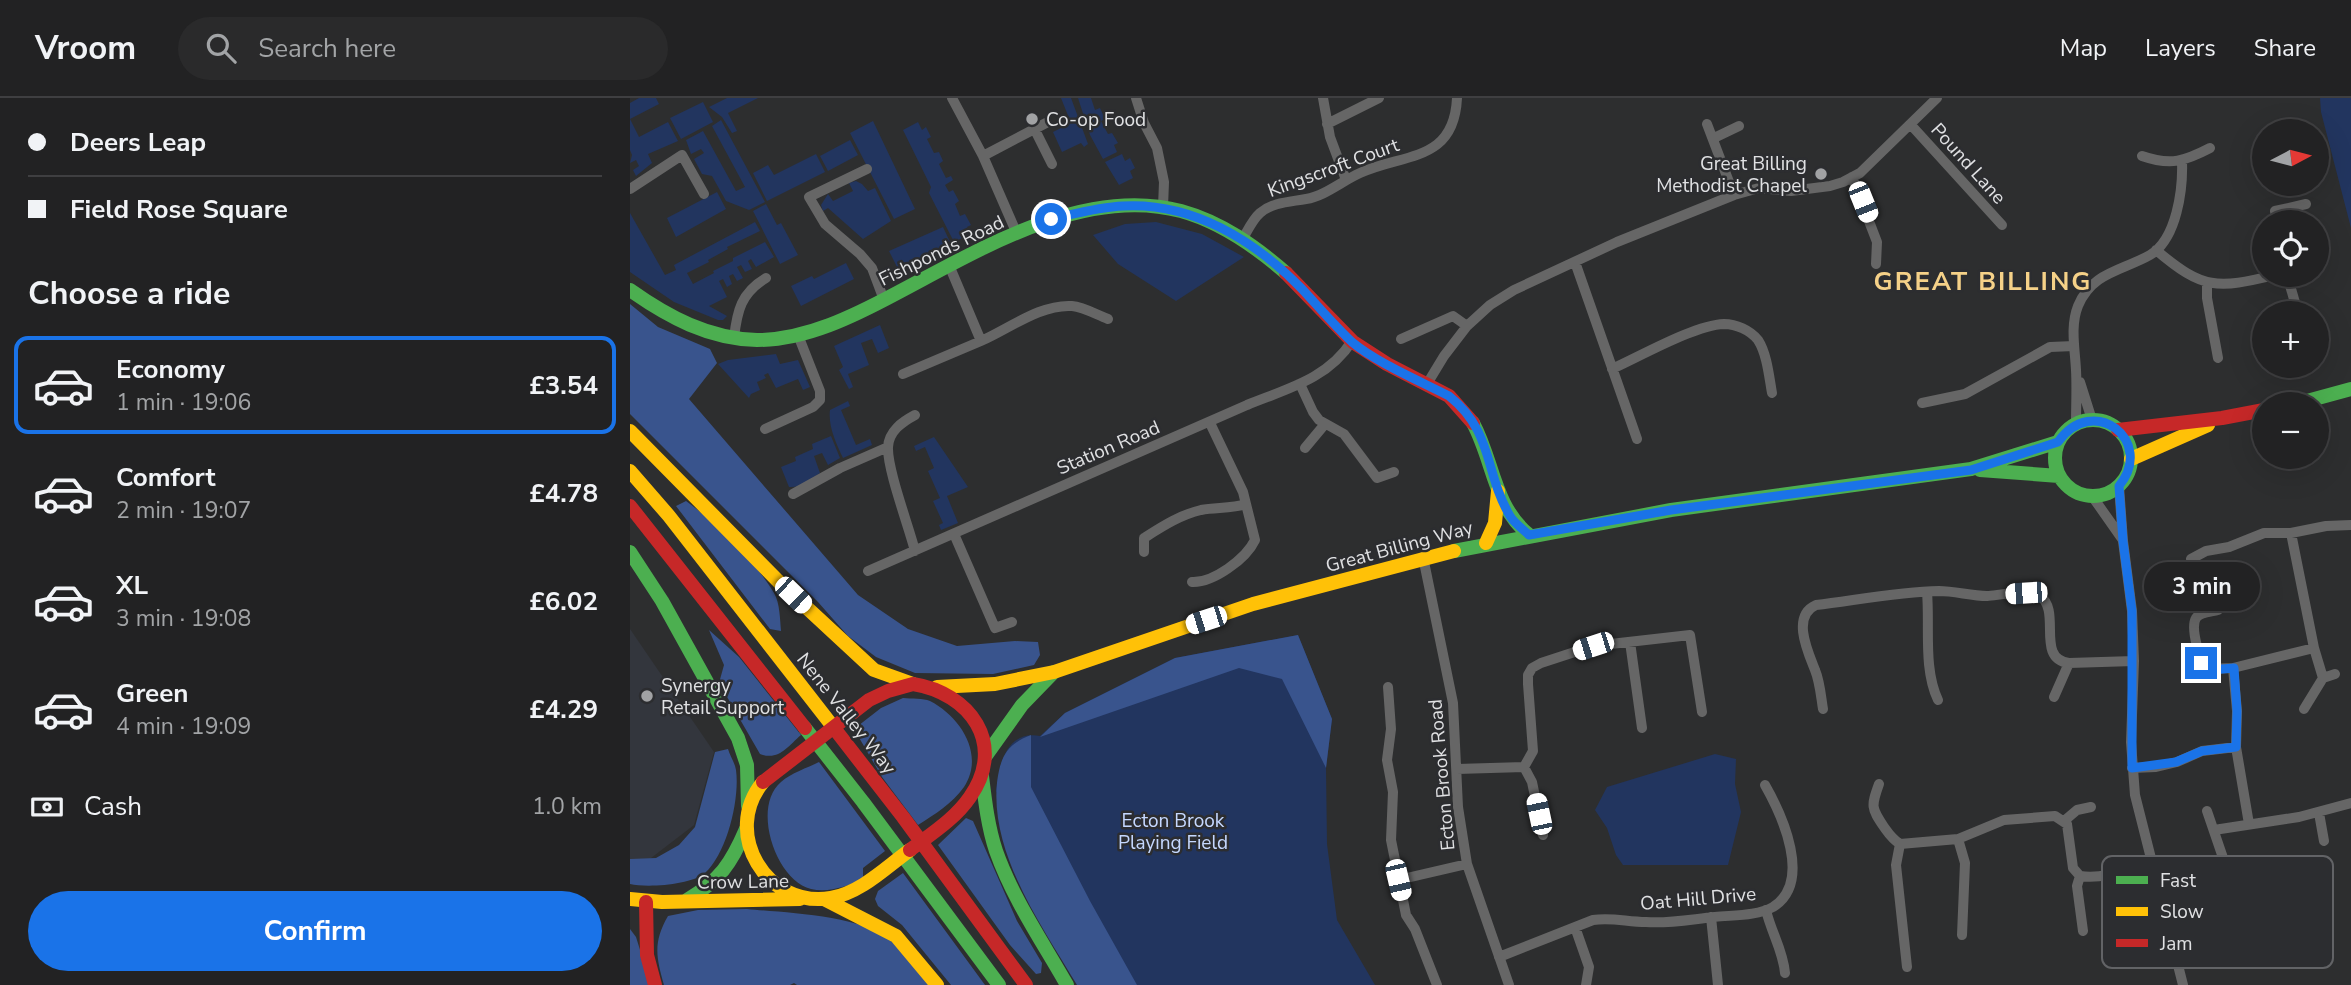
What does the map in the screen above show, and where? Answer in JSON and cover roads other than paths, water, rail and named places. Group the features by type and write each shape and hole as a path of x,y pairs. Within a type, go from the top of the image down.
{"main road":[{"name":"Fishponds Road","path":"630,290 665,314 684,323 734,338 798,335 818,330 884,300 948,265 1051,219 1124,206 1163,207 1191,214 1242,240 1279,267 1366,352 1449,396 1470,416 1480,431 1498,490 1511,518 1529,535"},
{"path":"2329,395 2351,389"},
{"path":"2118,430 2252,412"},
{"path":"2131,459 2222,418"},
{"path":"2092,420 2110,424 2118,430 2129,448 2131,459 2125,478 2111,492 2092,496 2072,491 2059,476 2055,453 2058,442 2066,431 2076,424 2092,420"},
{"path":"630,431 778,581 874,670 914,684 937,687 964,704 983,736 985,757 982,776 988,822 996,852 1067,985"},
{"name":"Great Billing Way","path":"937,687 995,684 1054,672 1112,650 1254,604 1423,557 1486,543 1671,510 1971,470 2058,442"},
{"name":"Great Billing Way","path":"1971,470 2059,476"},
{"name":"Nene Valley Way","path":"630,471 669,516 904,817 1026,985"},
{"name":"Fishponds Road","path":"1486,543 1495,523 1498,490"},
{"path":"630,506 863,802 999,985"},
{"path":"630,552 662,601 738,738 747,765 746,829 750,852 759,867 781,889 800,899 824,899 851,894 955,815 970,798 982,776"},
{"name":"Great Billing Way","path":"985,757 1021,705 1054,672"},
{"path":"748,806 762,783 863,705 887,691 914,684"},
{"name":"Crow Lane","path":"686,901 723,876 746,829"},
{"name":"Crow Lane","path":"630,899 646,902 800,899"},
{"path":"824,899 896,936 937,985"},
{"path":"646,902 645,950 648,971 654,985"}],"street":[{"path":"951,98 983,156 1017,234"},
{"path":"1136,98 1144,123 1157,148 1164,183 1163,207"},
{"path":"1323,98 1334,149 1346,180"},
{"path":"1327,124 1379,98"},
{"name":"Kingscroft Court","path":"1242,240 1260,213 1272,206 1319,195 1362,172 1431,150 1452,124 1457,98"},
{"path":"1427,384 1467,326 1490,305 1514,290 1734,195 1759,188 1791,191 1830,187 1852,177 1860,173 1911,125 1930,100"},
{"path":"983,156 1046,122"},
{"path":"1707,124 1734,195"},
{"name":"Pound Lane","path":"1911,125 2002,225"},
{"path":"1714,138 1739,126"},
{"path":"1034,128 1052,164"},
{"path":"2143,156 2182,161 2210,148"},
{"path":"630,189 682,155 704,194"},
{"path":"2076,424 2075,316 2087,290 2107,273 2156,250 2166,237 2182,188 2182,161"},
{"path":"866,169 809,197 825,224 872,268 884,300"},
{"path":"1852,177 1877,242 1876,264"},
{"path":"2279,210 2306,204"},
{"path":"2156,250 2193,278 2207,283 2229,284 2252,280"},
{"path":"1575,262 1637,439"},
{"path":"948,265 981,341"},
{"path":"734,338 737,311 742,300 747,291 766,278"},
{"path":"2207,283 2207,298 2218,359"},
{"path":"903,374 981,341 1031,316 1057,307 1082,308 1108,319"},
{"path":"1401,339 1454,316 1467,326"},
{"path":"1612,369 1696,331 1730,324 1745,329 1759,341 1772,393"},
{"path":"765,429 813,407 820,400 820,391 798,335"},
{"name":"Station Road","path":"868,571 1300,384 1332,365 1352,341"},
{"path":"1922,403 1965,394 2050,347 2074,346"},
{"path":"2076,371 2092,420"},
{"path":"1300,384 1313,412 1325,424 1344,434 1376,482 1394,472"},
{"path":"915,415 901,422 888,447 915,551"},
{"path":"1192,582 1203,581 1231,566 1252,547 1255,535 1243,492 1210,423"},
{"path":"1305,448 1325,424"},
{"path":"793,494 840,468 888,447"},
{"path":"2119,486 2132,611 2132,768 2149,856"},
{"path":"2092,496 2123,541"},
{"path":"1144,552 1144,538 1170,522 1199,511 1228,509 1246,504"},
{"path":"2191,559 2206,551 2229,547 2264,533 2291,533 2326,526 2351,525"},
{"path":"2291,533 2314,648 2323,678"},
{"path":"954,534 996,628 1012,622"},
{"name":"Ecton Brook Road","path":"1423,557 1450,684 1458,807 1467,864 1508,985"},
{"path":"1823,709 1815,669 1806,648 1804,620 1809,608 1816,605 1940,591 1983,596 2037,594 2047,606 2054,655 2060,661 2134,661"},
{"path":"1927,592 1930,670 1932,688 1938,700"},
{"path":"2218,610 2201,614 2196,618 2194,626 2200,658 2204,667 2211,670 2234,668 2314,648"},
{"path":"1524,767 1534,751 1528,684 1531,668 1593,646 1690,635 1702,712"},
{"path":"1630,642 1642,728"},
{"path":"2054,697 2069,663"},
{"path":"2234,668 2236,747 2249,824"},
{"path":"2304,709 2323,678 2335,674"},
{"path":"1388,687 1391,729 1387,760 1394,792 1391,840 1406,915 1415,929 1437,985"},
{"path":"2132,768 2176,762 2202,751 2236,747"},
{"path":"1457,769 1524,767"},
{"path":"1524,767 1532,782 1543,835"},
{"path":"1879,784 1873,812 1892,839 1900,844 1958,839 2004,820 2050,816 2064,821 2069,829 2073,868 2080,876"},
{"name":"Oat Hill Drive","path":"1499,957 1575,927 1609,917 1647,923 1711,918 1766,910 1780,901 1789,888 1792,855 1783,822 1765,785"},
{"path":"2214,830 2319,813 2351,803"},
{"path":"2064,821 2077,810 2091,807"},
{"path":"2207,811 2223,856"},
{"path":"2319,813 2324,841"},
{"path":"1958,839 1965,863 1962,935"},
{"path":"1900,844 1896,865 1907,967"},
{"path":"1398,880 1467,864"},
{"path":"2080,876 2102,875"},
{"path":"2080,876 2077,886 2083,931"},
{"path":"1766,910 1769,924 1783,953 1785,973"},
{"path":"1711,918 1717,985"},
{"path":"1575,927 1589,967 1586,985"},
{"path":"2179,968 2183,985"}],"place":[{"name":"Co-op Food","path":"1032,119"},
{"name":"Great Billing Methodist Chapel","path":"1821,174"},
{"name":"Synergy Retail Support","path":"647,696"}],"district":[{"name":"GREAT BILLING","path":"1983,281"}],"park label":[{"name":"Ecton Brook Playing Field","path":"1173,831"}]}
